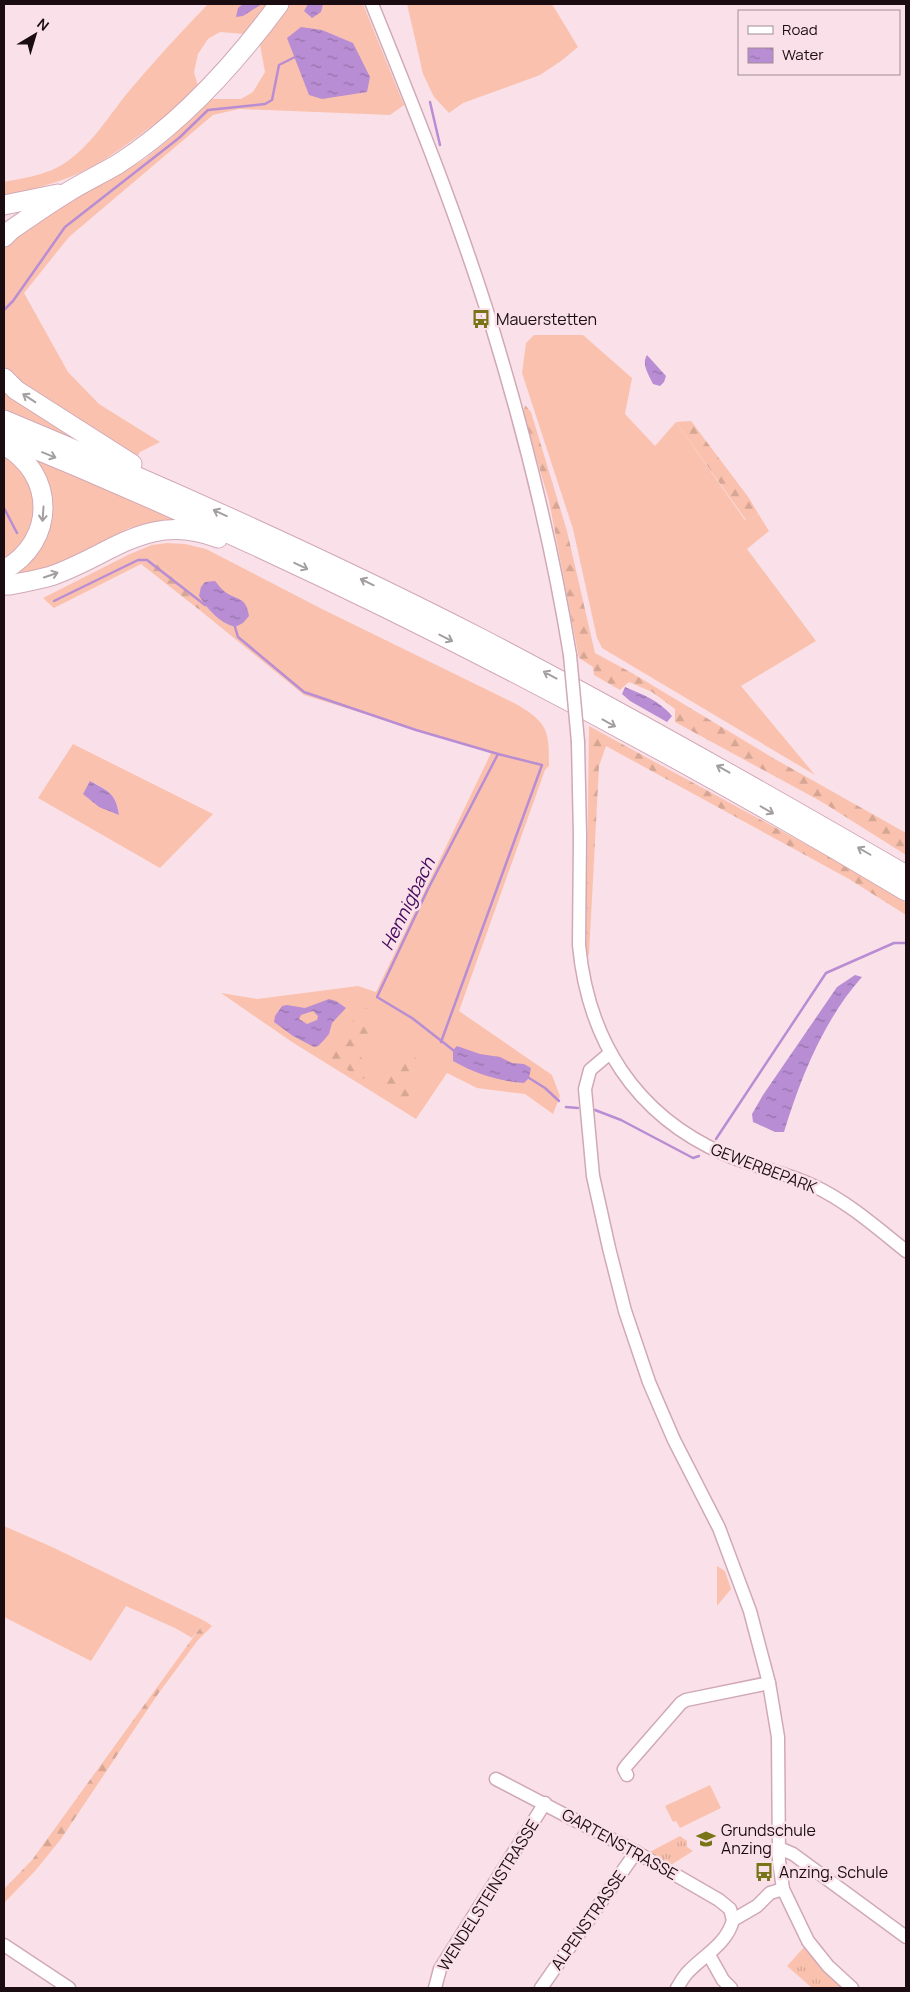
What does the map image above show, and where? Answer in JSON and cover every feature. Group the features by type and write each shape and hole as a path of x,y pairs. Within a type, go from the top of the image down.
{"highway":[{"path":"4,220 67,192 118,164 153,138 190,107 230,66 279,4"},
{"path":"4,205 67,192"},
{"path":"4,237 11,230 67,192"},
{"path":"4,378 16,390 132,464 174,486 188,498"},
{"path":"4,420 188,498 411,604 568,685 736,776 906,875"},
{"path":"4,436 108,479 257,546 384,607 570,702 724,786 906,891"},
{"path":"4,445 26,462 35,475 41,490 43,506 42,520 31,546 22,558 4,570"},
{"path":"4,585 51,576 132,537 160,530 205,533 234,544 257,546"}],"street":[{"name":"GEWERBEPARK","path":"372,4 433,158 492,327 552,552 570,655 578,742 580,835 579,945 589,1001 603,1040 610,1054 645,1100 678,1129 726,1155 815,1186 856,1212 906,1251"},
{"path":"610,1054 590,1070 585,1089 593,1176 625,1311 649,1382 674,1440 723,1537 750,1611 769,1682 778,1738 779,1862 783,1890 808,1941 828,1966 852,1988"},
{"path":"626,1775 624,1770 627,1765 681,1703 694,1697 769,1682"},
{"name":"GARTENSTRASSE","path":"496,1779 636,1852 726,1904 732,1913 733,1920"},
{"name":"WENDELSTEINSTRASSE","path":"435,1988 440,1969 545,1803"},
{"path":"779,1848 793,1854 906,1937"},
{"name":"ALPENSTRASSE","path":"541,1988 636,1852"},
{"path":"677,1988 688,1971 709,1955 725,1937 731,1928 733,1920 757,1906 770,1893 783,1890"},
{"path":"4,1944 70,1988"},
{"path":"709,1955 723,1980 731,1988"}],"green space":[{"path":"208,4 271,4 244,34 220,32 208,39 198,54 194,72 198,86 173,111 111,155 84,171 4,197 4,182 52,170 85,146 138,80"},
{"path":"286,4 363,4 404,105 390,115 239,109 213,115 69,237 24,293 68,372 99,404 160,442 140,452 136,460 4,370 4,242 40,216 76,199 145,159 172,137 211,99 241,99 253,92 265,72 260,45 263,36"},
{"path":"407,4 552,4 578,47 540,75 463,103 449,113 434,97 423,74"},
{"path":"534,335 583,335 632,378 625,414 655,446 676,422 745,520 759,515 769,531 747,549 816,641 741,686 815,775 602,648 597,638 573,529 522,373 526,343"},
{"path":"4,384 91,446 4,411"},
{"path":"525,405 531,412 567,531 595,653 632,673 773,758 906,833 906,855 822,802 675,722 675,709 652,692 629,682 620,690 594,675 593,667 579,658 549,501 523,412"},
{"path":"691,421 749,498 759,515 746,520 676,422"},
{"path":"4,447 35,481 38,526 4,563"},
{"path":"38,456 195,525 155,524 129,528 55,568 4,579 44,533 34,461"},
{"path":"167,543 185,544 206,549 322,609 518,705 541,724 545,730 549,745 549,766 545,770 459,1011 552,1075 560,1096 553,1114 525,1094 477,1088 447,1073 416,1119 292,1042 221,993 257,999 358,986 376,992 491,753 304,695 202,612 187,587 151,559 54,608 43,598 130,554 152,545"},
{"path":"151,559 187,587 202,612 141,564"},
{"path":"589,726 853,870 906,903 906,915 849,879 606,746 599,766 589,955 586,955"},
{"path":"73,744 213,814 160,868 38,798","holes":["90,781 106,790 113,797 119,815"]},
{"path":"367,1008 374,1026 359,1049 358,1055 368,1063 369,1068 366,1078 361,1079 330,1058 330,1052 360,1011"},
{"path":"412,1055 421,1062 421,1070 411,1088 408,1101 403,1103 380,1087 382,1078"},
{"path":"4,1526 52,1547 205,1621 192,1638 177,1629 126,1606 91,1661 4,1617"},
{"path":"717,1566 725,1571 731,1589 717,1606"},
{"path":"205,1621 212,1626 198,1640 158,1694 61,1839 35,1871 4,1903 4,1889 32,1860"},
{"path":"710,1785 721,1808 680,1828 676,1821 673,1822 665,1806"},
{"path":"680,1836 687,1841 687,1847 693,1851 671,1865 648,1853"},
{"path":"806,1945 844,1988 812,1988 787,1966"}],"water":[{"path":"243,4 262,4 243,16 236,17 238,8"},
{"path":"308,4 323,4 321,12 312,18 304,11"},
{"path":"301,27 322,30 353,43 370,77 367,92 322,99 309,95 287,38"},
{"path":"647,355 666,376 660,386 653,384 645,366"},
{"path":"215,581 221,589 240,599 246,605 249,616 243,623 235,627 223,622 199,596 201,587 205,582"},
{"path":"625,687 656,702 672,716 667,722 630,701 622,694"},
{"path":"90,781 102,787 113,797 119,815 99,807 83,794"},
{"path":"855,975 862,977 836,1012 815,1050 784,1132 775,1132 753,1122 752,1114 763,1095 837,987"},
{"path":"329,999 336,1001 346,1008 332,1023 329,1034 318,1046 314,1047 293,1036 274,1022 275,1016 282,1006 305,1008","holes":["313,1011 318,1016 317,1020 307,1024 299,1019 301,1015"]},
{"path":"457,1046 480,1054 500,1057 512,1063 524,1064 531,1068 529,1078 524,1083 514,1082 496,1079 470,1070 453,1061 453,1050"}],"waterway":[{"path":"4,310 13,301 65,227 179,138 208,110 265,104 272,100 279,65 295,57"},
{"path":"430,102 440,145"},
{"name":"Hennigbach","path":"4,508 17,533"},
{"name":"Hennigbach","path":"54,601 138,560 147,560 205,605"},
{"name":"Hennigbach","path":"235,627 238,637 304,692 416,730 498,754 428,889 377,997 412,1018 453,1050"},
{"name":"Hennigbach","path":"441,1042 542,765 498,754"},
{"name":"Hennigbach","path":"716,1139 826,973 894,943 906,943"},
{"name":"Hennigbach","path":"529,1078 545,1088 559,1101"},
{"name":"Hennigbach","path":"566,1107 578,1108"},
{"name":"Hennigbach","path":"595,1110 621,1120 693,1158 699,1156"}],"place":[{"name":"Mauerstetten","path":"481,319"},
{"name":"Grundschule Anzing","path":"706,1839"},
{"name":"Anzing, Schule","path":"764,1872"}]}
